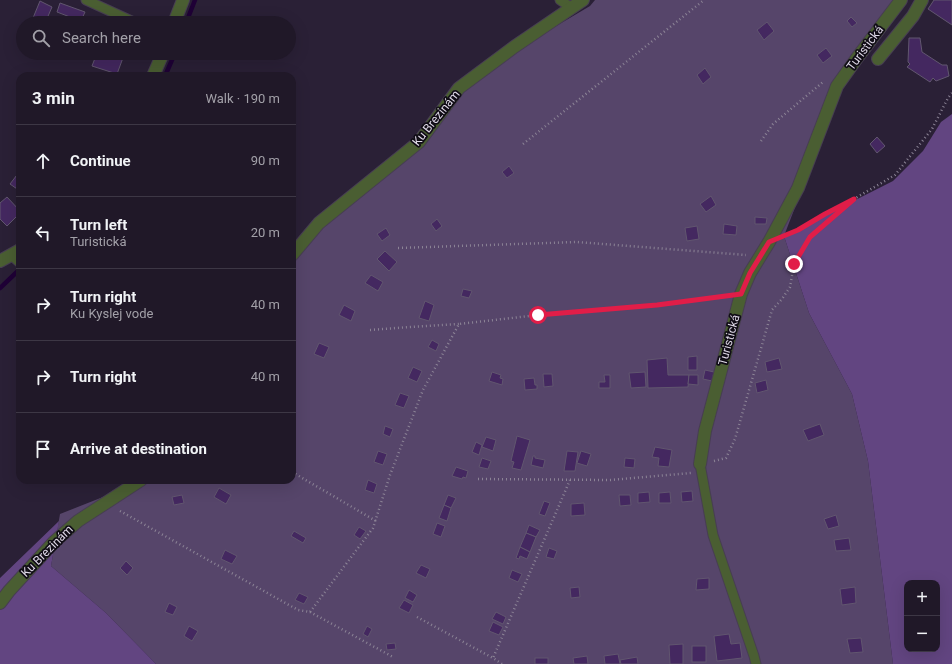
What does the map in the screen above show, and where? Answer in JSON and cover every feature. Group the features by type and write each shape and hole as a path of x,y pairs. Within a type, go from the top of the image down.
{"street":[{"path":"177,16 184,0"},
{"name":"Ku Brezinám","path":"296,250 319,223 419,142 460,88 514,46 583,0"},
{"name":"Turistická","path":"700,468 705,431 741,294 750,273 769,242 798,188 837,86 856,58 901,0"},
{"name":"Turistická","path":"878,59 913,16 922,0"},
{"path":"154,72 160,60"},
{"path":"0,261 16,257"},
{"name":"Ku Brezinám","path":"0,603 9,591 54,542 78,521 135,484"}],"lane":[{"path":"86,0 121,16"},
{"path":"560,0 572,8"},
{"name":"Turistická","path":"700,468 713,535 756,664"}],"path":[{"path":"523,144 704,0"},
{"path":"761,141 773,124 823,82"},
{"path":"769,242 798,230 895,175 932,129 952,93"},
{"path":"478,479 610,480 700,468 726,458 735,439 772,310 790,287 794,264 810,237 854,199"},
{"path":"398,248 577,242 761,256"},
{"path":"370,330 459,324 538,315 657,305 741,294"},
{"path":"310,612 373,528 390,475 423,390 459,324"},
{"path":"296,474 376,521"},
{"path":"493,658 570,480"},
{"path":"106,503 298,610 310,612 393,657"},
{"path":"417,617 502,664"}],"shaded area":[{"path":"595,0 901,0 840,90 784,236 809,313 852,394 868,461 893,664 156,664 106,613 51,566 60,514 136,484 296,484 296,260 321,222 413,144 477,73 590,6"},
{"path":"952,114 952,664 893,664 868,461 852,394 809,313 784,236 893,181 923,151 941,122"},
{"path":"59,521 51,566 106,613 156,664 0,664 0,578"}],"building":[{"path":"934,0 952,0 952,25 928,9"},
{"path":"40,1 52,7 48,16 34,16"},
{"path":"60,3 85,12 83,16 67,16 57,12"},
{"path":"851,17 857,23 852,27 847,21"},
{"path":"767,22 774,31 764,40 757,30"},
{"path":"909,38 920,38 922,52 942,65 947,65 949,76 936,81 933,78 930,82 907,67 910,64 908,62"},
{"path":"826,48 832,56 823,63 817,55"},
{"path":"94,60 122,60 118,72 111,72 92,66"},
{"path":"705,68 711,77 703,84 697,75"},
{"path":"877,137 885,146 877,153 870,144"},
{"path":"509,166 514,173 507,178 502,172"},
{"path":"16,176 16,188 10,184"},
{"path":"711,196 716,205 706,212 700,204"},
{"path":"7,197 16,207 16,217 7,226 0,219 0,203"},
{"path":"755,217 767,218 766,224 755,224"},
{"path":"437,219 442,226 436,231 431,224"},
{"path":"724,224 737,226 736,235 723,234"},
{"path":"697,226 699,239 687,241 685,228"},
{"path":"386,228 390,235 382,241 377,234"},
{"path":"385,251 397,262 389,271 377,259"},
{"path":"371,275 383,282 378,291 365,283"},
{"path":"463,289 472,291 469,298 461,296"},
{"path":"425,301 434,305 429,321 419,318"},
{"path":"344,305 355,311 351,321 339,315"},
{"path":"432,340 439,344 436,351 428,347"},
{"path":"319,343 329,347 324,358 314,354"},
{"path":"697,356 697,370 688,370 688,357"},
{"path":"667,358 668,375 689,375 688,387 648,388 647,360"},
{"path":"779,358 782,369 767,372 765,362"},
{"path":"413,367 422,371 417,382 408,378"},
{"path":"705,370 714,372 712,381 703,379"},
{"path":"492,372 501,375 500,378 503,379 502,385 489,381"},
{"path":"645,372 646,387 631,388 629,373"},
{"path":"543,374 552,374 553,386 544,387"},
{"path":"604,375 610,375 610,388 599,388 599,382 605,382"},
{"path":"689,375 698,375 698,385 688,384"},
{"path":"534,378 537,389 525,390 524,379"},
{"path":"766,380 768,390 757,393 755,383"},
{"path":"400,393 409,396 404,408 395,405"},
{"path":"820,424 824,435 808,441 803,430"},
{"path":"385,426 393,429 390,437 383,434"},
{"path":"517,436 530,440 521,470 512,468 514,462 511,461"},
{"path":"486,437 496,440 493,451 482,447"},
{"path":"476,442 482,445 479,455 472,452"},
{"path":"655,447 672,450 669,467 658,466 659,458 652,457"},
{"path":"378,451 387,454 383,465 374,462"},
{"path":"567,451 578,452 575,471 564,471"},
{"path":"581,451 591,454 587,466 577,463"},
{"path":"533,456 535,456 535,458 545,460 543,468 531,465"},
{"path":"482,458 491,461 488,469 479,467"},
{"path":"625,458 635,459 634,468 624,467"},
{"path":"456,467 468,471 466,478 463,477 462,479 452,476"},
{"path":"368,480 377,484 374,493 365,490"},
{"path":"219,488 231,495 226,504 214,497"},
{"path":"692,491 693,501 682,502 681,492"},
{"path":"649,492 650,502 638,503 638,493"},
{"path":"670,492 671,503 659,503 659,493"},
{"path":"182,495 184,503 174,505 172,497"},
{"path":"448,495 456,498 451,508 444,505"},
{"path":"619,495 630,495 631,505 620,506"},
{"path":"544,501 550,503 545,516 539,514"},
{"path":"584,503 585,515 571,516 571,504"},
{"path":"444,505 451,508 447,521 439,518"},
{"path":"836,515 839,526 828,529 824,519"},
{"path":"437,523 445,526 441,537 433,534"},
{"path":"529,525 540,530 536,537 526,533"},
{"path":"359,527 366,531 360,539 354,535"},
{"path":"294,531 306,538 303,543 291,536"},
{"path":"526,533 536,537 530,552 520,547"},
{"path":"849,538 851,550 836,551 834,540"},
{"path":"520,547 530,552 527,559 520,556 519,559 516,558"},
{"path":"549,548 557,551 554,559 546,557"},
{"path":"225,550 237,556 232,564 221,559"},
{"path":"126,561 133,568 127,575 120,568"},
{"path":"421,565 430,569 426,578 416,573"},
{"path":"512,570 522,574 518,582 509,578"},
{"path":"709,578 709,589 696,590 697,579"},
{"path":"579,587 580,597 571,598 570,588"},
{"path":"855,587 856,603 842,605 840,589"},
{"path":"409,590 417,595 413,602 405,598"},
{"path":"299,593 308,597 304,604 295,600"},
{"path":"404,600 413,605 409,613 399,608"},
{"path":"169,603 177,607 173,615 165,612"},
{"path":"496,612 506,617 503,624 492,619"},
{"path":"493,622 503,627 499,635 489,631"},
{"path":"189,626 198,631 192,641 184,636"},
{"path":"367,626 372,629 368,637 363,634"},
{"path":"729,634 731,644 740,643 742,658 717,661 714,636"},
{"path":"861,638 863,652 850,653 847,639"},
{"path":"395,643 396,649 387,650 386,644"},
{"path":"683,644 683,664 670,664 669,645"},
{"path":"692,646 706,646 706,662 692,662"},
{"path":"618,654 620,664 605,664 604,656"},
{"path":"587,656 588,664 574,664 573,658"},
{"path":"637,657 638,664 621,664 620,660"},
{"path":"535,658 548,658 548,664 535,664"}],"waterway":[{"path":"189,16 195,0"},
{"path":"167,72 172,60"},
{"path":"0,288 16,273"}],"route":[{"path":"538,315 657,305 741,294 750,273 769,242 798,230 854,199 810,237 794,264"}]}
